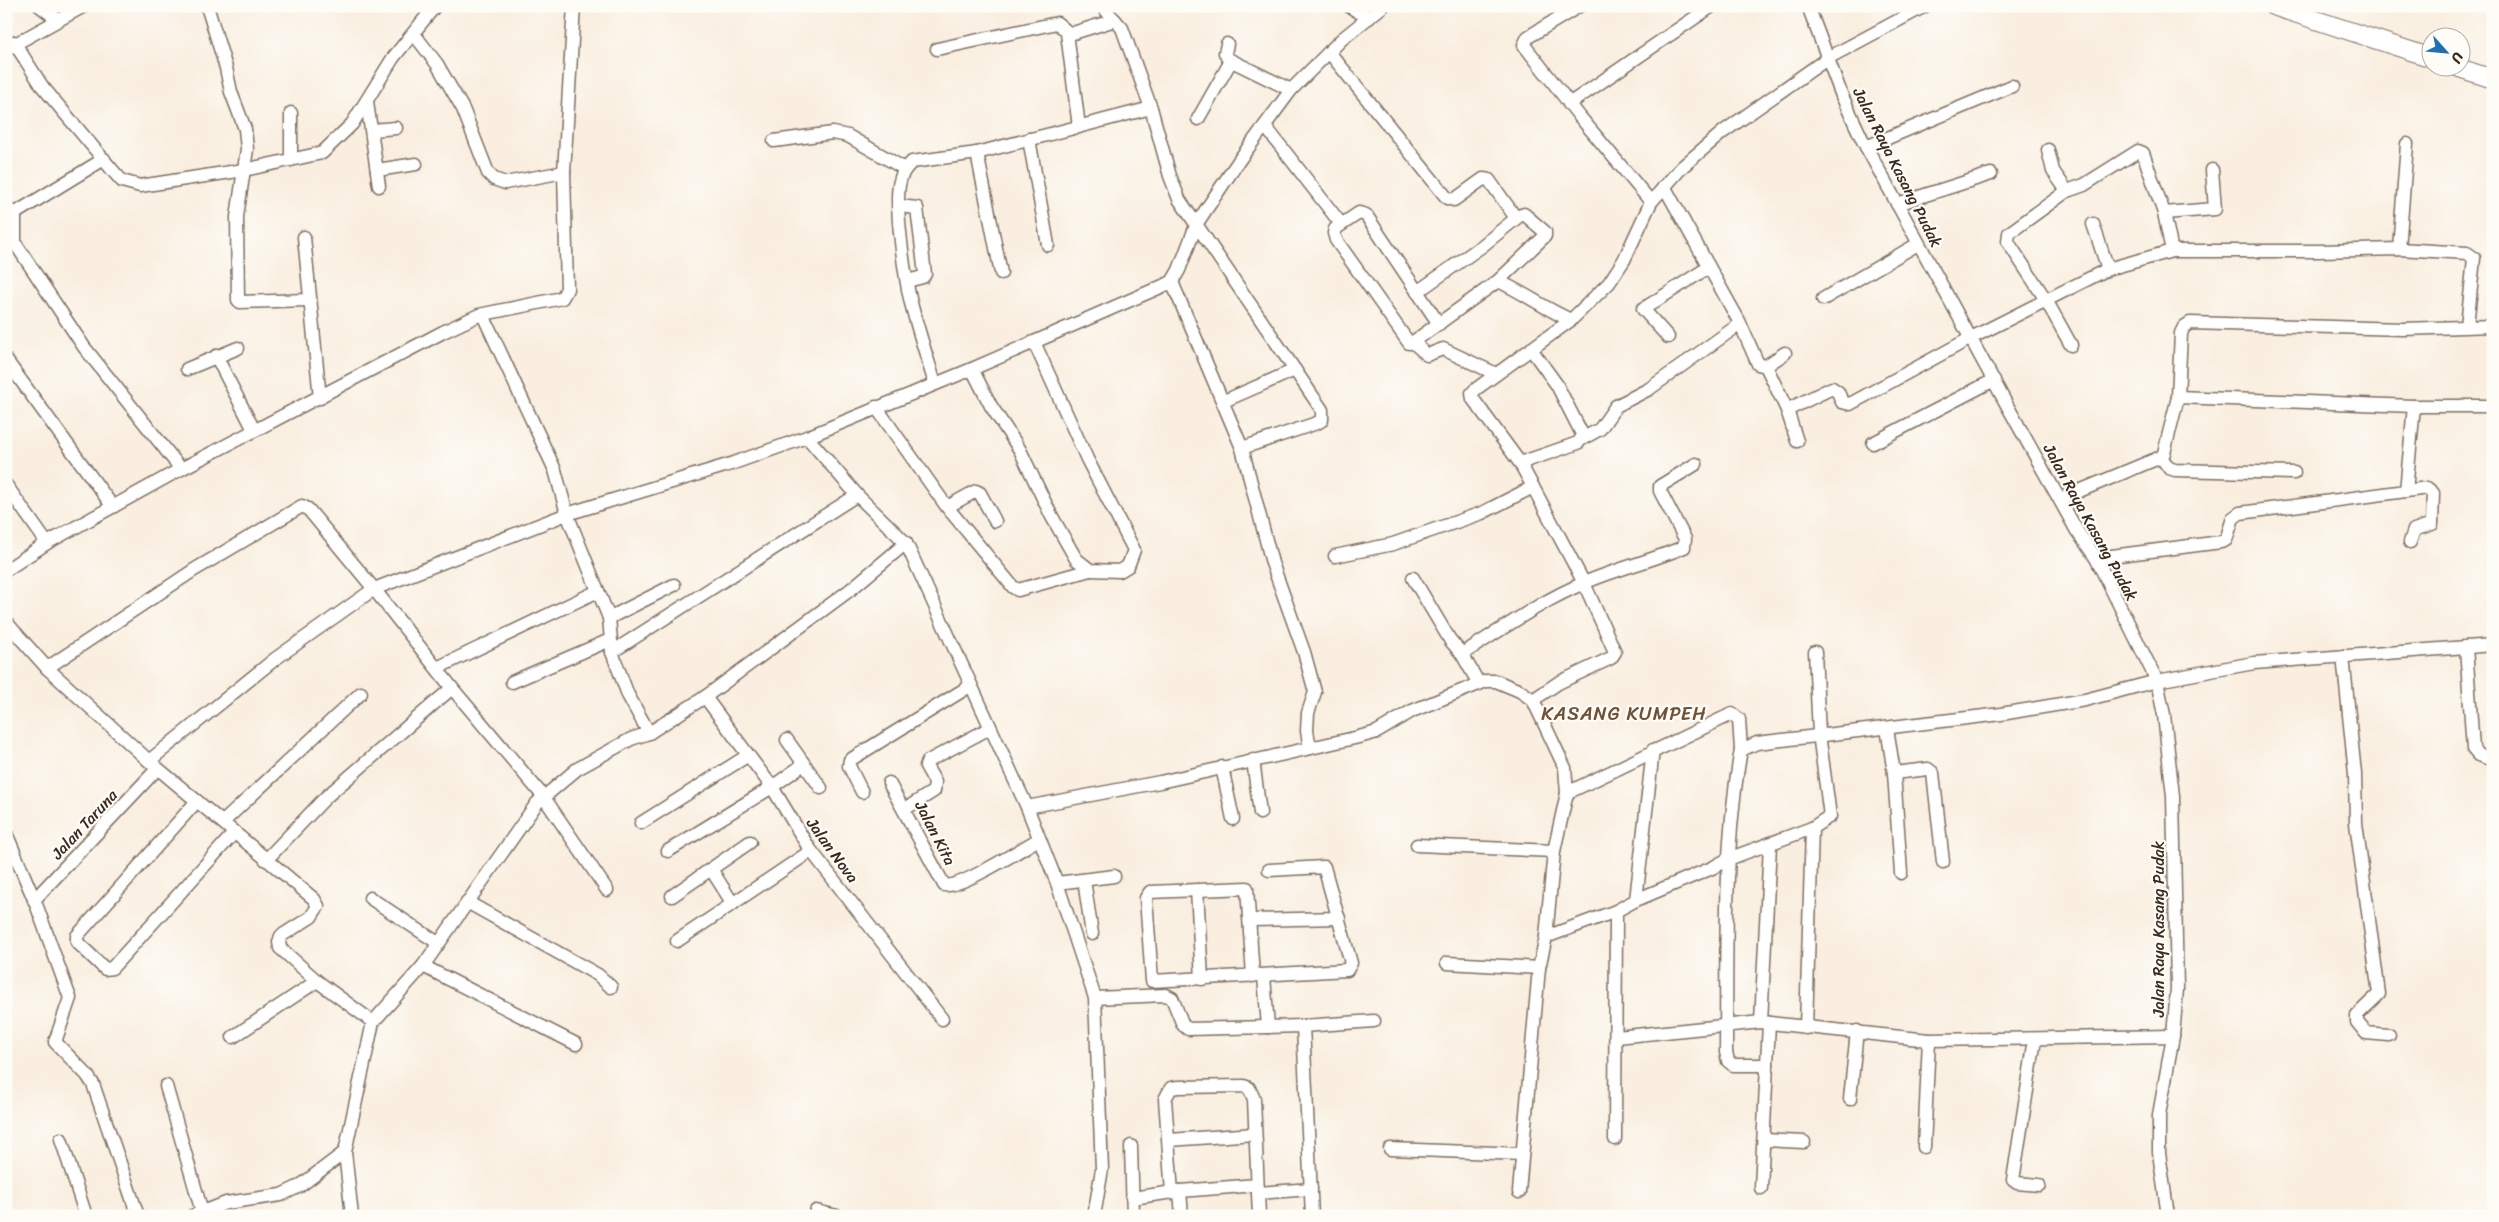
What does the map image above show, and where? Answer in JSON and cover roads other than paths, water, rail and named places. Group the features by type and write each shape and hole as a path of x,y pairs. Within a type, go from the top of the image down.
{"highway":[{"path":"2273,6 2422,55"},
{"path":"2472,72 2493,79"}],"street":[{"path":"40,6 57,19"},
{"path":"84,6 10,45 122,181 140,186 244,170 322,153 352,124 393,58 435,6"},
{"path":"207,6 226,68 230,92 246,129 247,149 237,217 238,300 240,302 309,300"},
{"path":"6,570 47,543 181,469 443,332 483,315 556,301 562,298 567,289 564,172 574,6"},
{"path":"1102,6 1122,28 1151,108 1179,199 1322,410 1322,420 1288,434 1242,448"},
{"path":"1349,6 1369,18"},
{"path":"1310,748 1307,731 1308,713 1315,692 1314,685 1272,563 1242,448 1224,400 1172,282 1179,270 1197,223 1291,90 1329,52 1383,6"},
{"path":"1579,6 1528,37 1524,42 1569,104 1651,202"},
{"path":"1569,104 1712,6"},
{"name":"Jalan Raya Kasang Pudak","path":"1808,6 1866,147 2060,499 2096,558 2157,681 2164,715 2173,796 2177,989 2173,1036 2158,1116 2159,1153 2168,1216"},
{"path":"1533,700 1558,683 1612,658 1615,652 1584,583 1520,462 1474,399 1472,393 1494,373 1571,320 1609,283 1624,260 1651,202 1682,167 1723,132 1828,58 1924,6"},
{"path":"1067,33 1070,34 1115,20"},
{"path":"937,49 1057,23 1067,33 1079,127"},
{"path":"414,34 437,64 464,109 488,173 494,180 505,183 564,172"},
{"path":"1227,44 1226,54 1231,61 1291,90"},
{"path":"1329,52 1447,198 1454,200 1482,179 1489,180 1516,218"},
{"path":"1198,118 1231,61"},
{"path":"1866,147 2012,86"},
{"path":"367,102 379,186"},
{"path":"935,384 911,303 907,281 899,206 899,188 905,168 912,162 977,153 1151,108"},
{"path":"290,113 290,160"},
{"path":"1265,126 1341,224"},
{"path":"372,130 396,128"},
{"path":"774,141 832,133 848,136 905,168"},
{"path":"1029,139 1048,245"},
{"path":"2399,249 2407,144"},
{"path":"2048,150 2053,171 2067,191"},
{"path":"2071,345 2046,300 2008,242 2007,236 2067,191 2084,185 2138,151 2143,153 2164,213 2172,250"},
{"path":"977,153 1001,273"},
{"path":"104,159 10,210 15,243 84,346 181,469"},
{"path":"377,170 416,164"},
{"path":"2164,213 2215,209 2212,170"},
{"path":"1897,204 1991,174"},
{"path":"1664,186 1740,324 1758,364 1766,366 1784,353"},
{"path":"899,206 916,208 925,274 923,277 907,281"},
{"path":"1439,324 1366,215 1360,213 1341,224 1334,233 1336,240 1408,342 1413,342 1427,355 1443,349 1494,373"},
{"path":"1413,342 1498,281 1545,236 1545,232 1524,214 1516,218 1482,246 1418,292"},
{"path":"2094,224 2108,269"},
{"path":"304,237 320,398"},
{"path":"1823,299 1918,244"},
{"path":"1787,410 1832,388 1838,392 1842,402 1850,404 1971,338 2108,269 2172,250 2319,251 2399,249 2472,255 2474,258 2467,326"},
{"path":"1668,336 1643,309 1709,267"},
{"path":"1498,281 1515,288 1544,308 1571,320"},
{"name":"Jalan Taruna","path":"34,900 153,765 275,659 374,588 568,514 731,464 808,437 972,369 1172,282"},
{"path":"483,315 555,470 568,514 609,618 611,646 628,695 649,733"},
{"path":"2060,499 2161,457 2166,449 2178,397 2181,333 2184,327 2190,323 2403,329 2493,326"},
{"path":"1520,462 1578,443 1600,430 1616,406 1649,389 1740,324"},
{"path":"876,408 947,506 994,565 1018,590 1090,570 1120,571 1128,566 1134,550 1087,459 1034,342"},
{"path":"187,368 238,348"},
{"path":"1530,349 1557,385 1583,436 1582,439"},
{"path":"216,356 254,430"},
{"path":"6,360 113,507"},
{"path":"1766,366 1787,410 1797,441"},
{"path":"972,369 991,406 1020,450 1051,514 1076,559 1090,570"},
{"path":"1224,400 1295,370"},
{"path":"1873,443 1994,380"},
{"path":"2178,397 2414,406 2493,406"},
{"path":"2406,490 2414,406"},
{"path":"808,437 857,495 906,543 1027,807 1057,883 1096,998 1102,1169 1094,1216"},
{"path":"2161,457 2169,468 2175,470 2294,473"},
{"path":"1462,654 1528,613 1584,583 1650,562 1684,547 1685,539 1660,491 1660,486 1696,464"},
{"path":"1335,556 1393,544 1482,513 1533,487"},
{"path":"2096,558 2222,542 2226,540 2233,518 2240,512 2427,488 2433,493 2432,524 2414,530 2410,542"},
{"path":"947,506 976,491 980,493 995,521"},
{"path":"9,493 47,543"},
{"path":"512,682 611,646 857,495"},
{"path":"47,668 180,579 302,506 308,509 374,588 452,688 543,796 607,890"},
{"path":"352,1216 345,1152 373,1022 423,966 543,796 577,769 631,738 649,733 705,697 850,590 906,543"},
{"path":"1413,578 1479,684"},
{"path":"609,618 674,585"},
{"path":"437,668 598,591"},
{"path":"6,622 47,668 153,765 314,899 318,906 311,917 281,936 280,948 317,981 373,1022"},
{"path":"1741,750 1757,742 1887,728 2085,700 2157,681 2254,663 2493,645"},
{"path":"2466,647 2473,749 2478,755 2493,760"},
{"path":"1546,937 1616,911 1636,900 1712,868 1728,859 1812,828 1830,816 1831,809 1819,734 1815,652"},
{"path":"2343,656 2355,774 2356,823 2379,994 2357,1015 2357,1022 2366,1033 2389,1035"},
{"path":"1027,807 1160,782 1222,766 1377,732 1412,711 1479,684 1496,681 1520,691 1533,700 1563,762 1567,793 1554,851 1546,937 1539,968 1519,1192"},
{"path":"862,792 849,766 850,760 970,686"},
{"path":"266,860 326,797 452,688"},
{"path":"223,822 361,693"},
{"name":"Jalan Nova","path":"705,697 747,756 772,787 809,848 942,1019"},
{"path":"1567,793 1653,750 1732,714 1738,719 1741,750 1728,859 1726,1026 1728,1061 1733,1065 1767,1065"},
{"path":"906,809 934,791 935,782 926,766 928,761 990,728"},
{"path":"1887,728 1894,773 1901,873"},
{"path":"787,740 821,788"},
{"path":"1636,900 1653,750"},
{"path":"641,823 747,756"},
{"path":"1253,760 1260,813"},
{"path":"668,851 772,787 804,764"},
{"path":"1222,766 1232,819"},
{"path":"1894,773 1928,769 1933,773 1943,862"},
{"name":"Jalan Kita","path":"890,782 906,809 944,885 948,886 962,882 1039,839"},
{"path":"197,801 77,936 77,942 100,965 106,969 112,968 235,832"},
{"path":"1806,1028 1812,828"},
{"path":"6,833 34,900 70,998 55,1042 87,1075 93,1084 138,1216"},
{"path":"672,896 750,842"},
{"path":"1417,845 1554,851"},
{"path":"1761,1188 1767,1065 1765,1022 1770,845"},
{"path":"677,941 808,854 809,848"},
{"path":"1268,1027 1259,976 1250,920 1246,888 1147,894 1150,978 1156,981 1259,976 1347,970 1351,963 1324,867 1269,870"},
{"path":"711,869 733,904"},
{"path":"1057,883 1114,876"},
{"path":"1084,880 1092,934"},
{"path":"1197,890 1202,979"},
{"path":"370,898 438,943"},
{"path":"467,902 598,975 611,986"},
{"path":"1615,1140 1617,1037 1616,911"},
{"path":"1250,920 1339,918"},
{"path":"1447,963 1539,968"},
{"path":"423,966 576,1044"},
{"path":"232,1037 317,981"},
{"path":"1096,998 1166,995 1172,998 1183,1025 1188,1029 1303,1026 1374,1021"},
{"path":"1617,1037 1765,1022 1929,1040 2173,1036"},
{"path":"1303,1026 1312,1216"},
{"path":"1850,1099 1857,1031"},
{"path":"2035,1039 2013,1180 2017,1183 2039,1185"},
{"path":"1924,1146 1929,1040"},
{"path":"166,1086 197,1214 242,1200 281,1195 300,1186 345,1152"},
{"path":"1182,1216 1176,1192 1165,1099 1171,1088 1244,1086 1249,1088 1254,1099 1259,1216"},
{"path":"1169,1140 1254,1134"},
{"path":"61,1139 86,1216"},
{"path":"1764,1140 1804,1142"},
{"path":"1131,1146 1133,1216"},
{"path":"1390,1149 1522,1154"},
{"path":"1132,1198 1176,1192 1311,1189"},
{"path":"816,1211 837,1216"}],"district":[{"name":"KASANG KUMPEH","path":"1624,713"}]}
